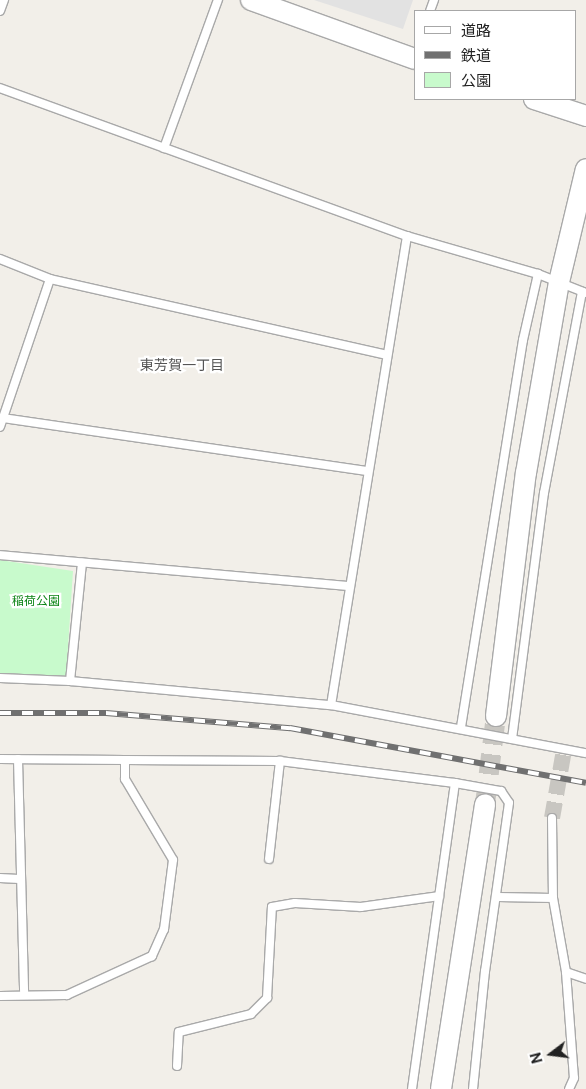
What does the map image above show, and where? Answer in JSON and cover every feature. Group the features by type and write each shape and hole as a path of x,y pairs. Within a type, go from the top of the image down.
{"street":[{"path":"251,0 414,58"},
{"path":"537,100 586,116"},
{"path":"496,716 526,473 560,282 586,168"},
{"path":"441,1089 485,804"}],"lane":[{"path":"0,11 4,0"},
{"path":"164,148 218,0"},
{"path":"0,88 407,236 538,274 584,293 544,493 512,739"},
{"path":"330,705 347,586 407,236"},
{"path":"0,259 50,279 386,355"},
{"path":"461,727 523,340 538,274"},
{"path":"0,427 50,279"},
{"path":"4,418 366,471"},
{"path":"0,555 347,586"},
{"path":"70,681 82,563"},
{"path":"0,678 70,681 330,705 461,727 586,753"},
{"path":"0,759 280,761 455,783 501,791 509,803 498,897 485,971 473,1089"},
{"path":"18,760 19,879 24,995"},
{"path":"0,996 66,995 152,956 164,929 173,860 125,778 125,760"},
{"path":"269,859 280,761"},
{"path":"412,1089 455,783"},
{"path":"552,818 553,898 566,972 574,1078 569,1089"},
{"path":"0,878 19,879"},
{"path":"177,1066 180,1032 250,1014 266,998 272,908 295,903 361,906 439,896"},
{"path":"498,897 553,898"},
{"path":"566,972 586,979"}],"green space":[{"name":"稲荷公園","path":"0,560 73,571 66,678 0,677"}],"shaded area":[{"path":"314,0 413,0 403,29"}],"tunnel":[{"path":"485,804 496,716"},
{"path":"552,818 564,750"}],"railway":[{"path":"0,713 106,713 290,728 586,783"}],"district":[{"name":"東芳賀一丁目","path":"182,365"}]}
